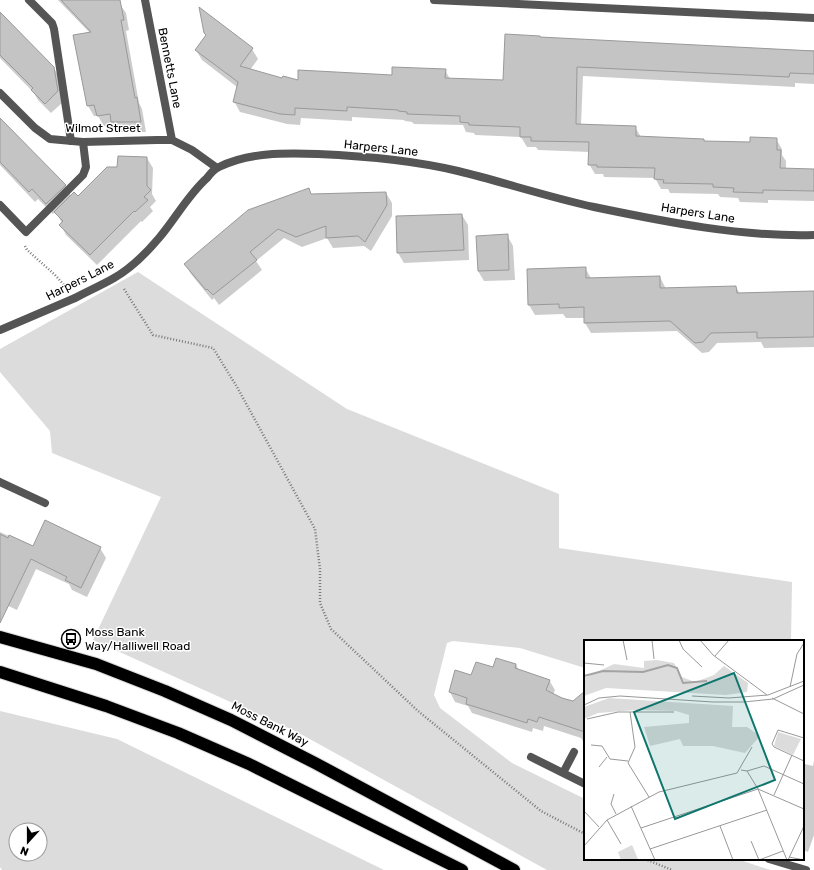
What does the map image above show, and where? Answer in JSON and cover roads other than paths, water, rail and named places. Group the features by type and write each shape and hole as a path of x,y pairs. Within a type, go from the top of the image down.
{"highway":[{"name":"Moss Bank Way","path":"0,637 96,664 165,691 231,720 315,763 514,870"},
{"path":"0,672 106,706 178,733 235,758 462,870"}],"street":[{"path":"30,0 52,23 54,29 70,141"},
{"name":"Bennetts Lane","path":"145,0 172,140"},
{"path":"434,0 814,18"},
{"name":"Wilmot Street","path":"0,92 42,134 50,139 83,142 172,140 192,150 217,168"},
{"path":"0,205 26,232 83,174 86,167 83,142"},
{"name":"Harpers Lane","path":"0,330 75,298 116,277 140,257 159,238 198,186 217,168 254,156 291,153 368,157 404,161 458,171 519,188 594,206 668,221 735,231 796,236 814,235"},
{"path":"0,482 45,503"},
{"path":"563,773 574,752"},
{"path":"531,757 584,784"},
{"path":"772,860 806,870"}],"place":[{"name":"Moss Bank Way/Halliwell Road","path":"71,639"}]}
